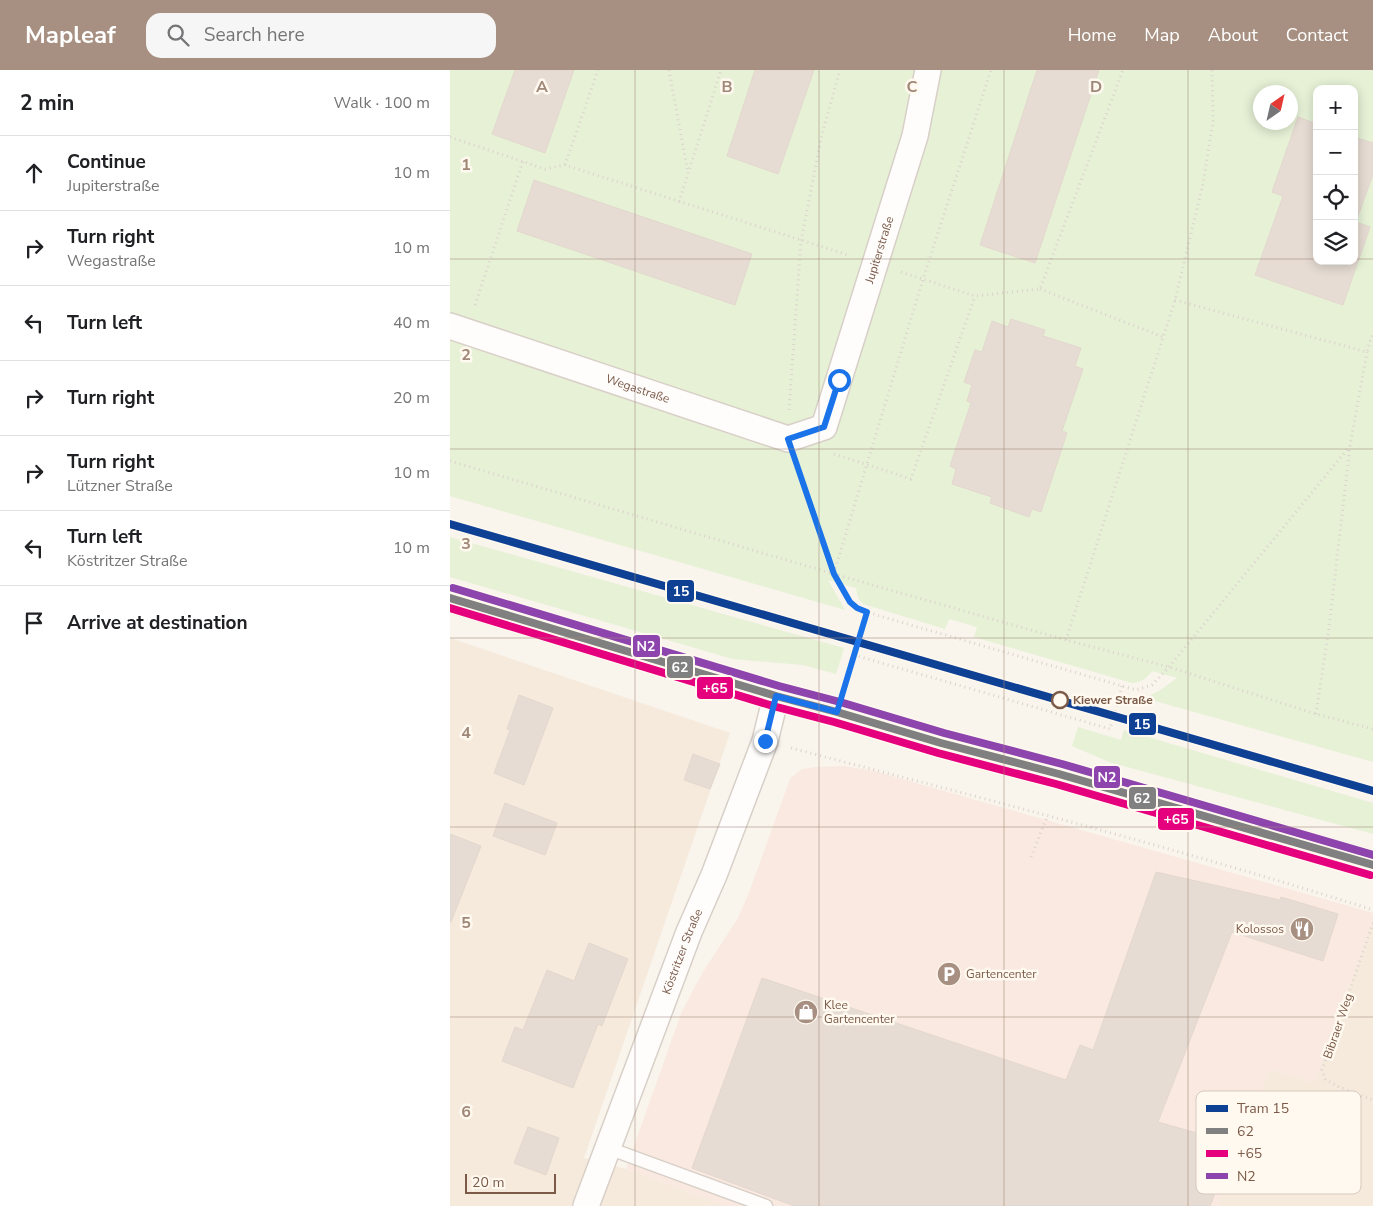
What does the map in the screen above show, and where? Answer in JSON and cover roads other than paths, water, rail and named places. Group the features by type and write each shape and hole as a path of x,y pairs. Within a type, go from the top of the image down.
{"main road":[{"path":"450,598 776,696 940,743 1059,774 1373,864"}],"street":[{"name":"Jupiterstraße","path":"788,439 824,427 915,136 928,70"},
{"name":"Wegastraße","path":"458,328 788,439"},
{"name":"Köstritzer Straße","path":"586,1206 689,932 714,875 765,741 776,696"}],"lane":[{"path":"608,1148 766,1206"}],"tram line":[{"name":"15","path":"450,524 1373,791"}],"place":[{"name":"Kiewer Straße","path":"1060,700"},
{"name":"Kolossos","path":"1302,929"},
{"name":"Gartencenter","path":"949,974"},
{"name":"Klee Gartencenter","path":"806,1012"}]}
